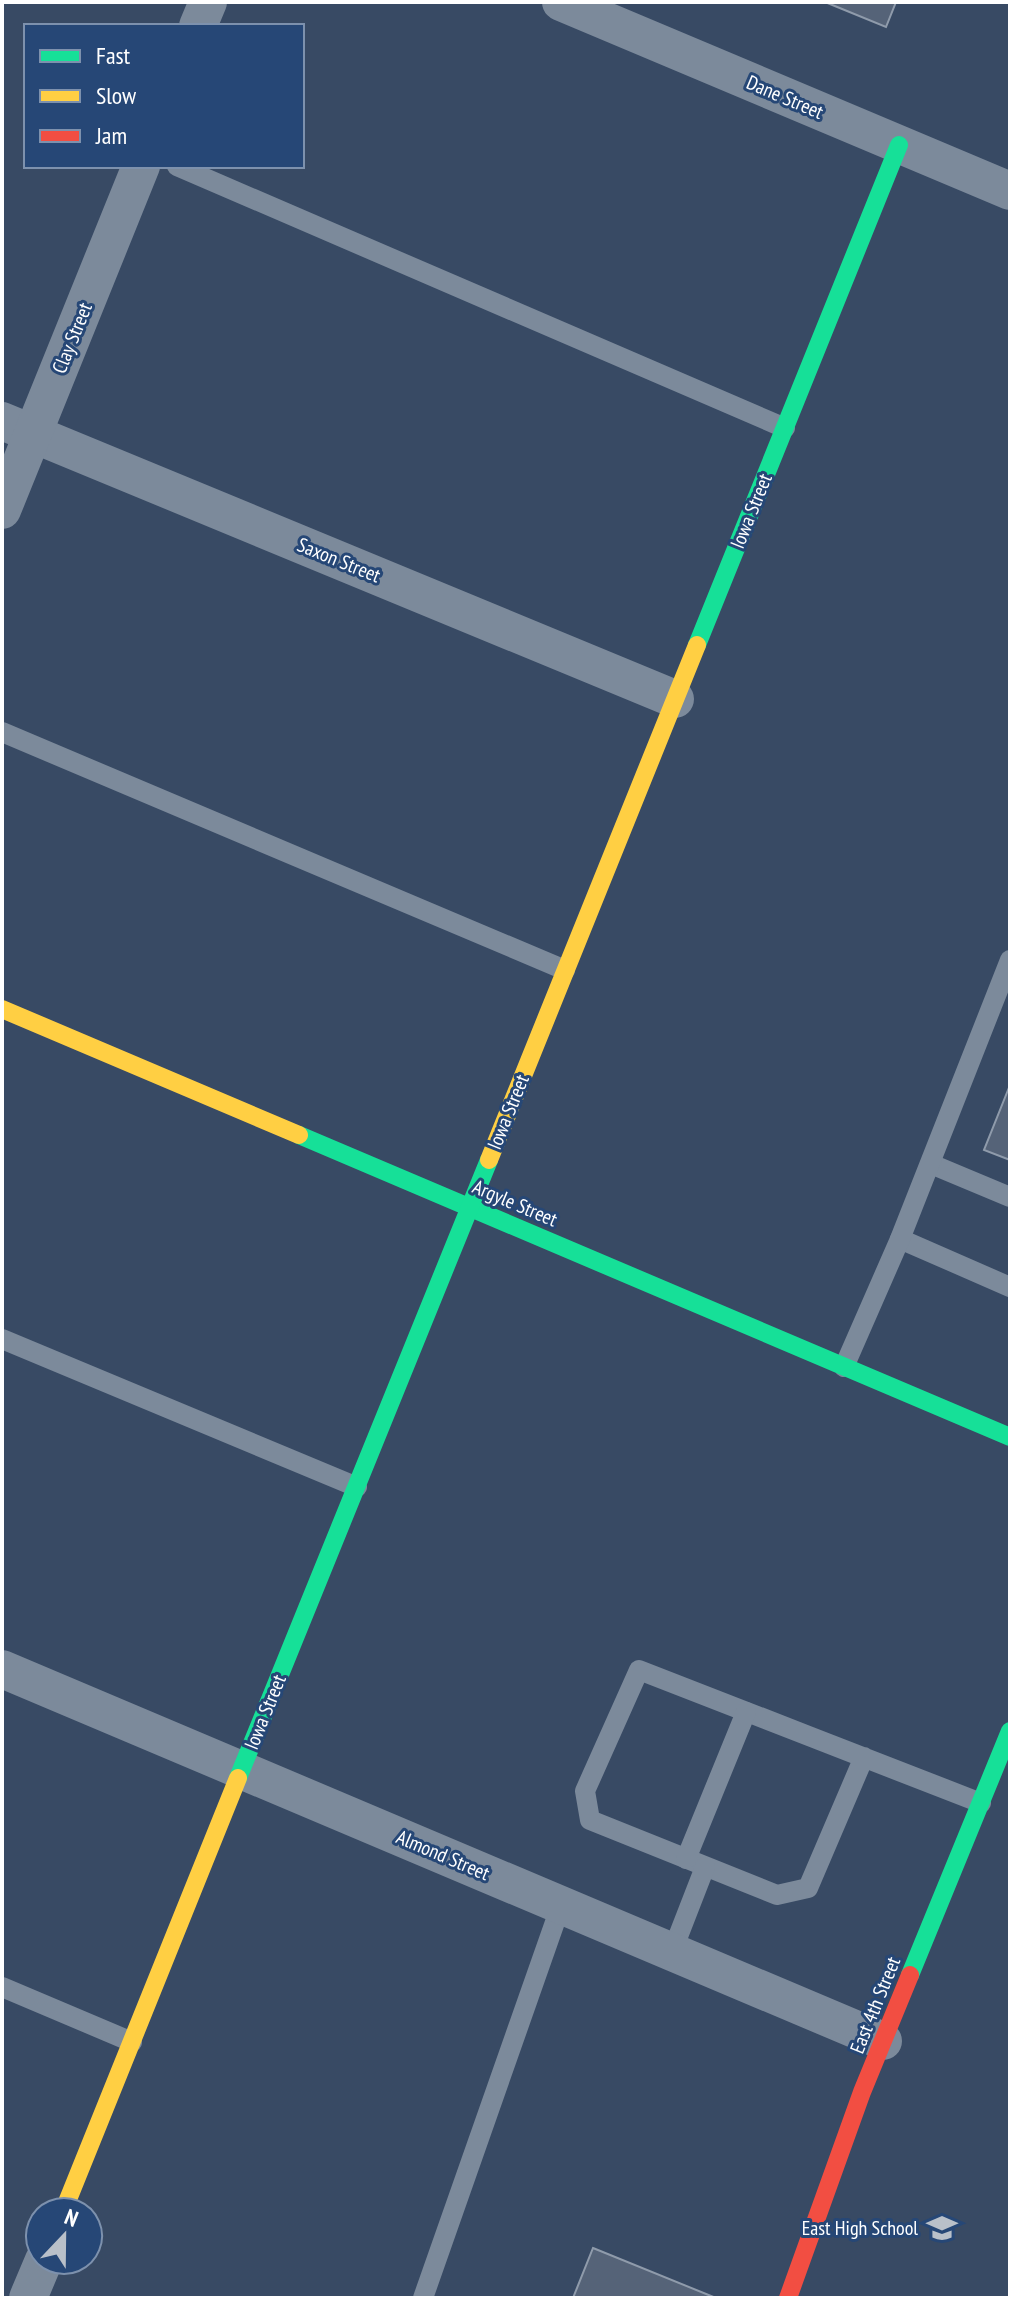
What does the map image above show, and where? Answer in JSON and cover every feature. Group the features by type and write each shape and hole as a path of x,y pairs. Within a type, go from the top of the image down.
{"street":[{"path":"199,24 208,2"},
{"name":"Dane Street","path":"561,2 1010,191"},
{"name":"Iowa Street","path":"69,2196 899,145"},
{"name":"Clay Street","path":"2,510 18,427 140,168"},
{"name":"Saxon Street","path":"18,427 675,699"},
{"name":"Argyle Street","path":"2,1009 1010,1437"},
{"name":"Almond Street","path":"2,1669 883,2041"},
{"name":"East 4th Street","path":"788,2298 883,2041 1010,1731"},
{"path":"28,2298 37,2276"}],"lane":[{"path":"182,168 785,428"},
{"path":"2,732 565,970"},
{"path":"844,1367 931,1164 1010,960"},
{"path":"931,1164 1010,1197"},
{"path":"900,1239 1010,1287"},
{"path":"2,1339 357,1487"},
{"path":"864,1757 808,1888 777,1895 590,1820 585,1791 639,1670 864,1757 981,1803"},
{"path":"686,1859 746,1712"},
{"path":"672,1952 705,1867"},
{"path":"423,2298 561,1905"},
{"path":"2,1987 132,2042"}],"building":[{"path":"825,2 896,2 886,27"},
{"path":"1010,1085 1010,1160 984,1150"},
{"path":"593,2248 716,2298 573,2298"}],"traffic: fast":[{"path":"697,645 899,145"},
{"path":"299,1135 1010,1437"},
{"path":"238,1778 489,1160"},
{"path":"910,1975 1010,1731"}],"traffic: slow":[{"path":"489,1160 697,645"},
{"path":"2,1009 299,1135"},
{"path":"69,2196 238,1778"}],"traffic: jam":[{"path":"788,2298 862,2092 910,1975"}],"place":[{"name":"East High School","path":"942,2228"}]}
